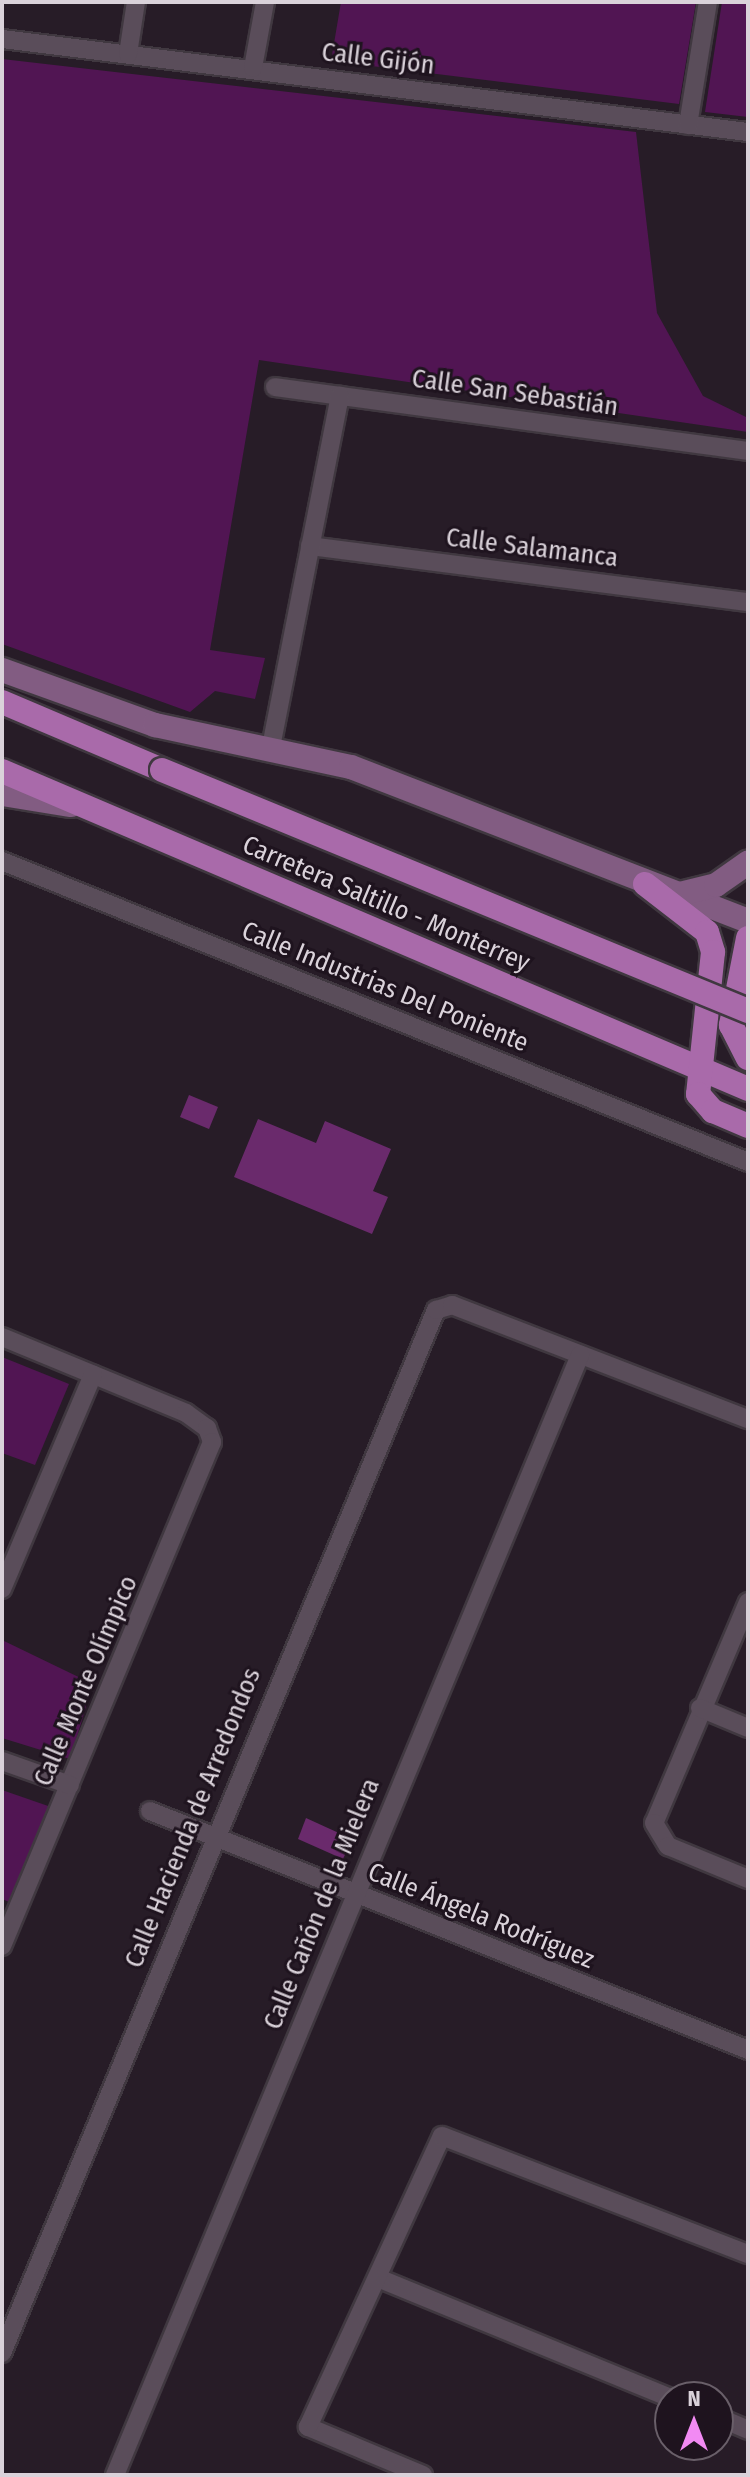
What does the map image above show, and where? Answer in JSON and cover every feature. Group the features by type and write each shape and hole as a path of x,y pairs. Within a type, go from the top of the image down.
{"main road":[{"name":"Carretera Saltillo - Monterrey","path":"2,702 748,1011"},
{"name":"Carretera Saltillo - Monterrey","path":"2,771 748,1089"},
{"path":"645,884 702,924 711,942 700,1070 703,1103 748,1126"},
{"path":"748,938 731,1025 748,1058"}],"street":[{"path":"128,54 136,2"},
{"path":"253,68 265,2"},
{"path":"688,125 708,2"},
{"name":"Calle Gijón","path":"2,39 748,132"},
{"name":"Calle San Sebastián","path":"275,387 748,451"},
{"path":"271,747 340,396"},
{"name":"Calle Salamanca","path":"310,546 748,602"},
{"path":"2,670 155,725 271,747 351,767 645,884 748,921"},
{"path":"2,794 88,806"},
{"name":"Calle Industrias Del Poniente","path":"2,861 748,1162"},
{"path":"676,895 716,885 748,863"},
{"name":"Calle Hacienda de Arredondos","path":"2,2353 410,1362 440,1306 452,1305 580,1355"},
{"path":"2,1337 93,1375 2,1589"},
{"path":"580,1355 748,1419"},
{"name":"Calle Cañón de la Mielera","path":"115,2475 354,1893 580,1355"},
{"name":"Calle Monte Olímpico","path":"2,1946 208,1460 211,1435 186,1413 93,1375"},
{"path":"748,1602 657,1811 660,1840 748,1879"},
{"path":"700,1708 748,1728"},
{"path":"2,1761 70,1785"},
{"name":"Calle Ángela Rodríguez","path":"150,1811 748,2050"},
{"path":"423,2475 308,2427 378,2278 429,2153 446,2135 748,2254"},
{"path":"378,2278 654,2391"}],"shaded area":[{"path":"341,2 696,2 679,104 331,61"},
{"path":"722,2 748,2 748,117 705,112"},
{"path":"2,59 636,132 657,313 703,396 748,418 748,432 259,360 210,650 265,658 255,699 215,691 190,712 2,644"},
{"path":"2,1357 69,1384 35,1465 2,1453"},
{"path":"2,1640 93,1684 70,1759 2,1738"},
{"path":"2,1790 51,1807 9,1902 2,1899"}],"building":[{"path":"189,1095 218,1107 209,1129 180,1117"},
{"path":"258,1119 316,1143 325,1121 391,1149 373,1191 388,1197 372,1234 234,1177"},
{"path":"306,1818 352,1839 343,1859 298,1839"}]}
